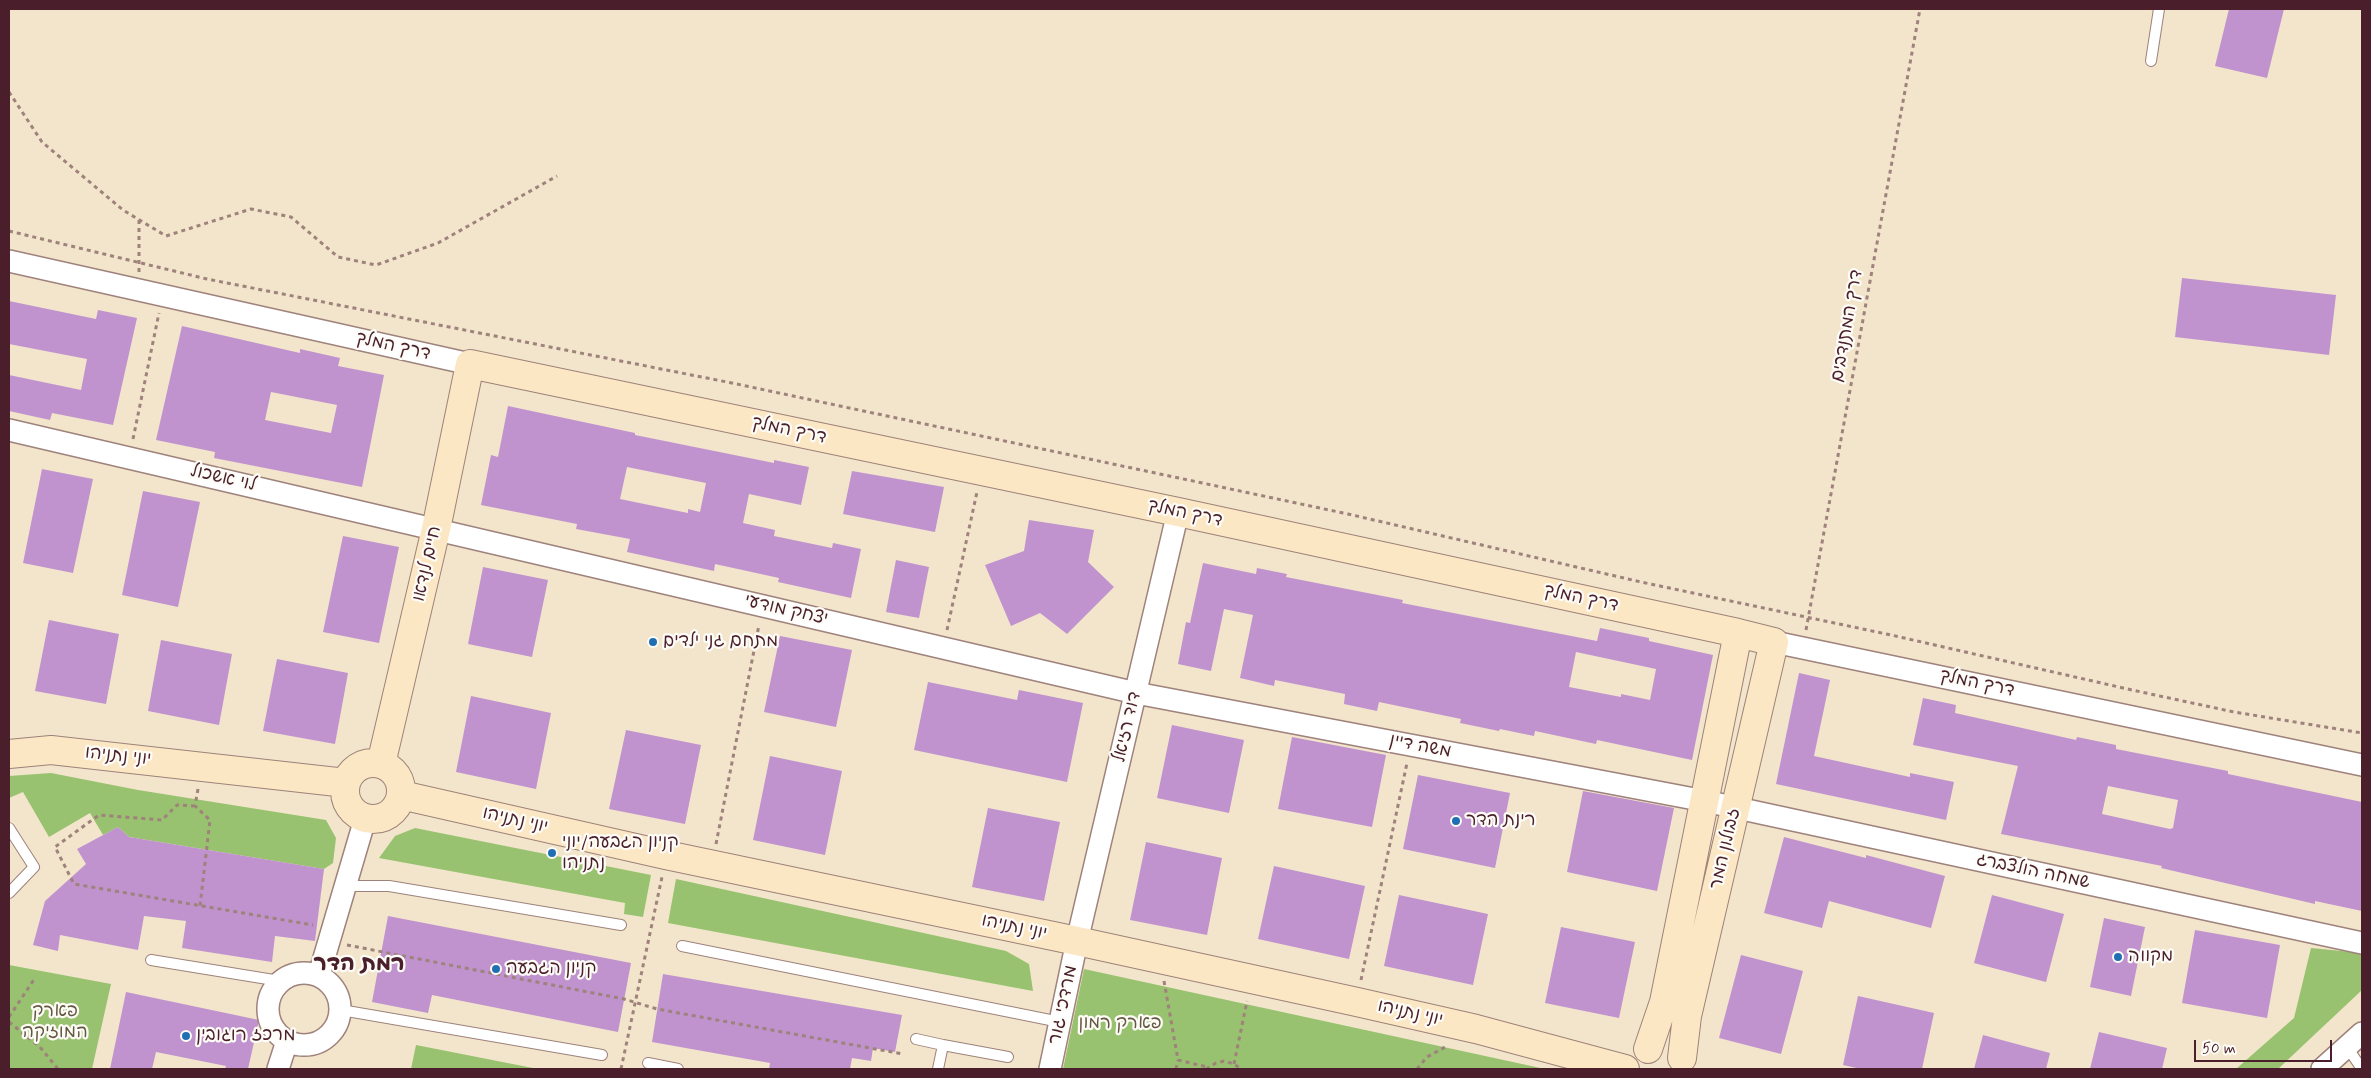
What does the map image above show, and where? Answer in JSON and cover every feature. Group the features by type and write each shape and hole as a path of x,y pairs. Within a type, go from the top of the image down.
{"street":[{"name":"דרך המלך","path":"9,261 470,364 1178,512 1774,642 2362,766"},
{"name":"חיים לנדאו","path":"381,764 436,529 470,364"},
{"name":"לוי אשכול","path":"9,430 436,529"},
{"name":"דוד רזיאל","path":"1077,941 1178,512"},
{"name":"יצחק מודעי","path":"436,529 1136,693"},
{"name":"זבולון המר","path":"1640,1059 1664,1002 1738,633"},
{"name":"זבולון המר","path":"1687,1065 1687,1016 1774,642"},
{"name":"משה דיין","path":"1136,693 1705,801"},
{"name":"יוני נתניהו","path":"9,754 51,750 346,783"},
{"path":"381,764 390,768 396,776 401,795 393,811 385,817 375,820 365,819 352,810 346,802 344,793 346,783 354,770 362,765 381,764"},
{"name":"יוני נתניהו","path":"401,795 666,855 1357,1002 1476,1029 1625,1069"},
{"name":"שמחה הולצברג","path":"1705,801 2362,943"},
{"path":"319,975 365,819"},
{"name":"מרדכי גור","path":"1050,1069 1077,941"},
{"path":"298,972 319,975 335,989 340,999 341,1010 338,1022 332,1032 322,1040 311,1045 298,1045 286,1041 271,1024 268,1013 268,1001 280,981 298,972"},
{"path":"2322,1069 2355,1040"},
{"path":"278,1069 286,1041"},
{"path":"1640,1059 1664,1046 1677,1052 1687,1065"}],"lane":[{"path":"2151,61 2159,9"},
{"path":"9,828 34,867 9,893"},
{"path":"345,886 389,886 622,925"},
{"path":"682,946 1060,1022"},
{"path":"151,960 280,981"},
{"path":"341,1010 602,1055"},
{"path":"916,1039 1008,1057"},
{"path":"2355,1040 2362,1069"},
{"path":"938,1069 943,1045"},
{"path":"648,1063 678,1069"}],"path":[{"name":"דרך המתנדבים","path":"1802,648 1920,9"},
{"path":"9,92 42,142 122,210 166,236 251,209 291,217 338,257 376,265 438,243 557,176"},
{"path":"138,290 139,220"},
{"path":"9,231 207,279 732,383 1357,516 1641,582 1808,617 2234,712 2362,733"},
{"path":"129,457 163,295"},
{"path":"943,648 982,471"},
{"path":"712,864 763,605"},
{"path":"1357,1002 1411,745"},
{"path":"195,806 202,766"},
{"path":"200,906 210,820 195,806 177,805 162,820 99,815 55,847 74,884 200,906 635,1002 657,1009 903,1054"},
{"path":"621,1069 666,855"},
{"path":"1160,959 1178,1060 1176,1069"},
{"path":"9,1017 35,978"},
{"path":"1234,1064 1252,979"},
{"path":"9,1022 40,1047 58,1069"},
{"path":"1417,1069 1427,1057 1476,1029"},
{"path":"1178,1060 1207,1068 1216,1062 1234,1064 1241,1069"}],"green space":[{"path":"51,773 138,790 326,820 336,838 333,863 324,869 129,837 118,827 103,835 90,813 49,837 23,792 9,798 9,776"},
{"path":"415,828 651,875 643,917 624,914 625,903 379,858 395,836"},
{"path":"676,879 1006,951 1029,964 1033,991 668,923"},
{"path":"2311,948 2362,953 2362,990 2278,1069 2236,1069 2294,1018"},
{"name":"פארק המוזיקה","path":"9,965 111,984 92,1069 9,1069"},
{"name":"פארק רמון","path":"1084,969 1545,1069 1063,1069"},
{"path":"416,1045 538,1069 411,1069"}],"building":[{"path":"2229,9 2284,9 2267,78 2215,66"},
{"path":"2182,278 2336,295 2329,355 2175,337"},
{"path":"9,301 96,319 98,310 137,318 113,425 52,413 50,420 9,411 9,375 81,390 87,359 9,344"},
{"path":"182,326 300,353 300,349 340,358 338,366 384,375 362,487 214,458 215,452 156,440","holes":["271,392 337,405 331,433 265,420"]},
{"path":"508,406 635,433 635,435 774,463 774,460 809,467 801,505 749,494 743,523 775,530 774,536 832,548 833,543 861,549 851,598 778,582 779,578 715,564 714,571 627,552 630,539 576,529 577,524 481,505 491,455 498,457","holes":["627,467 706,483 700,512 688,509 688,513 620,499"]},
{"path":"42,469 93,479 73,573 23,563"},
{"path":"852,471 944,487 935,532 843,514"},
{"path":"143,491 200,502 178,607 122,595"},
{"path":"1029,520 1094,530 1088,562 1114,587 1067,634 1040,613 1011,626 985,565 1024,551"},
{"path":"343,536 399,547 379,643 323,632"},
{"path":"896,560 929,567 919,618 886,612"},
{"path":"1203,563 1256,574 1257,568 1287,574 1286,577 1403,600 1402,603 1597,641 1600,628 1649,638 1649,641 1713,655 1692,760 1597,740 1596,744 1535,731 1534,736 1500,729 1499,731 1460,723 1461,719 1379,702 1377,711 1344,704 1345,694 1275,680 1274,686 1240,678 1253,615 1224,609 1211,671 1178,664 1186,622 1190,623","holes":["1576,652 1656,669 1650,700 1621,694 1621,697 1569,687"]},
{"path":"483,567 548,580 532,657 468,644"},
{"path":"49,620 119,634 106,704 35,691"},
{"path":"780,636 852,650 836,727 764,712"},
{"path":"161,640 232,654 219,725 148,711"},
{"path":"277,659 348,673 335,744 263,731"},
{"path":"1799,673 1830,680 1814,756 1910,777 1910,773 1954,782 1946,820 1776,784"},
{"path":"928,682 1017,700 1019,690 1083,703 1067,782 914,750"},
{"path":"471,696 551,713 536,789 456,772"},
{"path":"1923,698 1956,705 1955,713 2076,740 2077,737 2116,745 2116,749 2228,771 2228,774 2362,802 2362,911 2315,901 2315,904 2161,868 2162,866 2001,834 2018,766 1913,745","holes":["2108,786 2178,800 2173,828 2170,829 2102,814"]},
{"path":"1172,725 1244,740 1229,813 1157,798"},
{"path":"626,730 701,745 685,824 609,809"},
{"path":"1292,737 1386,755 1372,827 1278,809"},
{"path":"770,756 842,771 825,855 753,840"},
{"name":"רינת הדר","path":"1418,775 1510,793 1495,868 1403,849"},
{"path":"1583,791 1674,808 1657,891 1567,872"},
{"path":"988,808 1060,822 1044,901 972,887"},
{"path":"118,827 129,837 324,869 315,941 275,936 272,962 182,948 186,921 144,916 138,950 60,935 58,951 33,945 45,901 86,864 77,849"},
{"path":"1784,837 1866,858 1866,855 1945,876 1931,928 1829,901 1822,928 1764,913"},
{"path":"1146,842 1222,858 1207,935 1130,920"},
{"path":"1274,866 1365,886 1349,959 1258,939"},
{"path":"1399,895 1488,914 1473,985 1384,966"},
{"path":"1992,895 2064,914 2046,982 1974,963"},
{"path":"388,916 631,963 618,1032 432,995 428,1013 372,1002"},
{"name":"מקווה","path":"2104,918 2145,927 2131,996 2090,987"},
{"path":"1561,927 1635,942 1619,1018 1545,1003"},
{"path":"2195,930 2280,945 2267,1018 2182,1003"},
{"path":"1741,955 1803,971 1781,1054 1719,1038"},
{"path":"663,974 902,1015 895,1052 873,1048 871,1061 852,1058 850,1069 769,1069 770,1063 652,1042"},
{"name":"מרכז רוגובין","path":"126,992 259,1020 248,1069 225,1069 226,1066 156,1052 152,1069 110,1069"},
{"path":"1858,996 1934,1013 1922,1069 1861,1069 1843,1065"},
{"path":"2099,1032 2167,1048 2162,1069 2090,1069"},
{"path":"1983,1035 2050,1053 2046,1069 1974,1069"}],"place":[{"name":"מתחם גני ילדים","path":"653,642"},
{"name":"רינת הדר","path":"1456,821"},
{"name":"קניון הגבעה/יוני נתניהו","path":"552,853"},
{"name":"מקווה","path":"2118,957"},
{"name":"קניון הגבעה","path":"496,969"},
{"name":"מרכז רוגובין","path":"186,1036"}],"district":[{"name":"רמת הדר","path":"359,965"}]}
